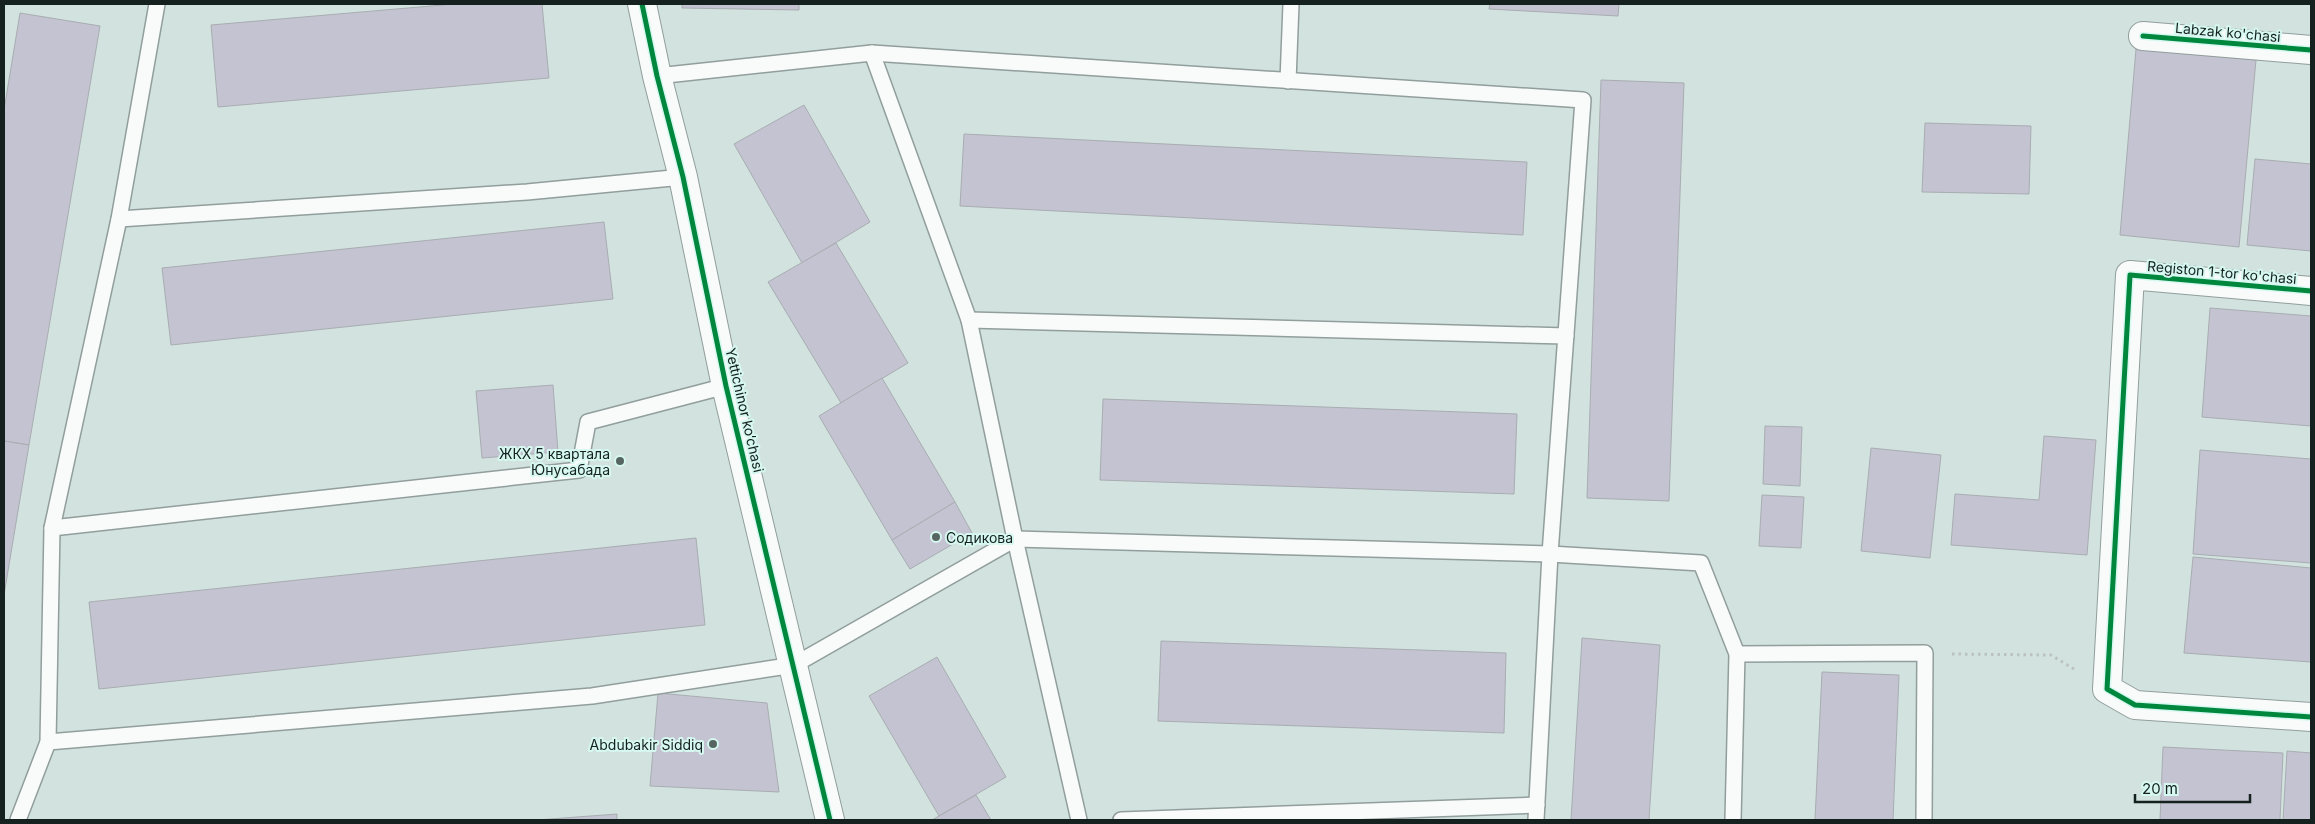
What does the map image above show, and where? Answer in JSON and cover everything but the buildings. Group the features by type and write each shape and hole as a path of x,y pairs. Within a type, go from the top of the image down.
{"street":[{"name":"Yettichinor ko‘chasi","path":"642,4 657,76 683,176 726,386 830,820"},
{"name":"Labzak ko'chasi","path":"2143,36 2311,50"},
{"name":"Registon 1-tor ko'chasi","path":"2107,689 2130,275 2311,291"},
{"path":"2107,689 2135,705 2311,717"}],"lane":[{"path":"18,820 48,742 52,528 119,219 158,4"},
{"path":"1288,80 1291,4"},
{"path":"872,53 969,320 1015,539 1079,820"},
{"path":"657,76 872,53 1583,100 1550,554 1536,820"},
{"path":"119,219 527,192 683,176"},
{"path":"969,320 1566,336"},
{"path":"52,528 579,470 588,422 726,386"},
{"path":"48,742 592,696 794,665 1015,539 1550,554 1701,563 1736,654 1733,820"},
{"path":"1736,654 1925,653 1924,820"},
{"path":"1121,820 1537,805"}],"path":[{"path":"1925,653 2051,655 2107,689"}],"cycle path":[{"path":"642,4 657,76 683,177 726,386 830,820"},
{"path":"2143,36 2311,50"},
{"path":"2311,291 2130,275 2107,689 2135,705 2311,717"}],"place":[{"name":"ЖКХ 5 квартала Юнусабада","path":"620,461"},
{"name":"Содикова","path":"936,537"},
{"name":"Abdubakir Siddiq","path":"713,744"}]}
